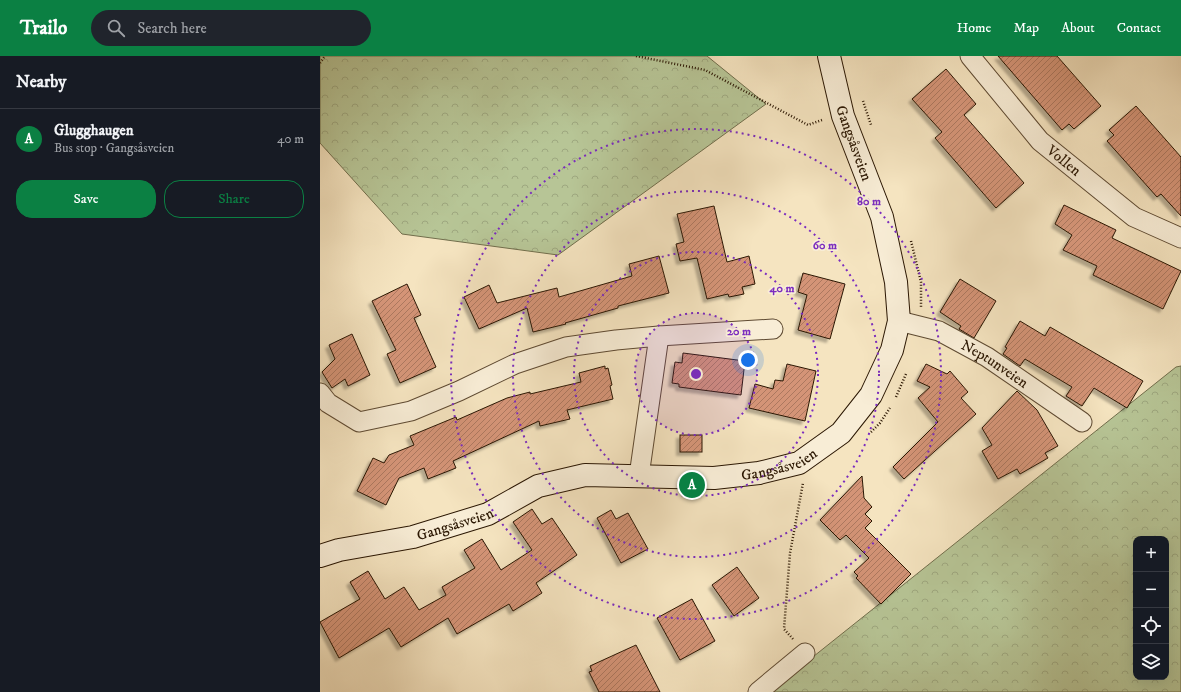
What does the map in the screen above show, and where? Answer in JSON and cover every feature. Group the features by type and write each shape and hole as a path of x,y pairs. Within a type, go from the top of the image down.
{"street":[{"name":"Gangsåsveien","path":"320,556 339,550 413,537 488,514 538,486 585,475 714,478 759,473 799,463 841,433 872,395 892,350 899,321 896,282 882,217 843,116 829,56"},
{"name":"Vollen","path":"970,56 1040,141 1134,217 1181,238"},
{"name":"Neptunveien","path":"899,321 940,331 987,357 1082,422"},
{"path":"320,393 328,403 359,422 411,411 459,391 515,364 566,347 659,336 774,329"},
{"path":"639,476 659,336"},
{"path":"758,692 805,653"}],"path":[{"path":"320,63 325,56"},
{"path":"636,56 705,70 808,125 812,125 829,116 843,116"},
{"path":"805,653 784,630 790,552 803,481 811,454"}],"green space":[{"path":"320,56 707,56 766,104 558,255 402,234 320,143"},
{"path":"1181,366 1181,692 769,692 1176,367"}],"building":[{"path":"998,56 1057,56 1101,106 1074,129 1069,124 1062,130"},
{"path":"946,69 976,104 964,115 1024,183 996,208 935,138 942,132 912,99"},
{"path":"1136,106 1181,157 1181,216 1161,194 1157,197 1107,141 1114,135 1109,130"},
{"path":"1064,205 1116,230 1112,238 1181,271 1163,309 1093,275 1097,266 1063,250 1072,235 1055,224"},
{"path":"714,206 727,262 749,256 755,284 742,287 744,294 729,297 728,294 707,299 697,258 680,261 676,244 684,242 677,214"},
{"path":"659,256 669,293 618,306 618,308 565,323 566,324 533,332 527,308 479,329 464,297 489,285 497,303 557,288 559,297 632,276 629,264"},
{"path":"803,273 845,284 830,339 798,330 807,295 798,292"},
{"path":"960,279 996,301 974,338 959,329 961,326 940,312"},
{"path":"407,284 421,315 414,318 436,367 400,383 387,354 396,350 372,301"},
{"path":"1020,321 1045,336 1050,327 1143,381 1127,408 1094,388 1082,406 1066,396 1072,387 1025,359 1020,366 1003,354 1007,348 1005,347"},
{"path":"352,334 370,375 348,386 345,379 332,388 322,372 335,359 329,345"},
{"path":"683,353 745,361 741,395 679,387 679,384 672,383 675,362 682,363"},
{"path":"787,364 816,371 805,421 749,408 755,384 773,389 775,380 783,381"},
{"path":"926,364 947,374 950,371 968,392 961,398 976,414 904,479 893,467 938,422 918,398 930,387 917,381"},
{"path":"605,366 605,369 608,368 612,385 610,386 613,399 567,410 570,419 540,426 539,421 453,461 456,468 428,479 424,468 399,478 386,505 357,491 373,458 384,463 389,455 414,445 410,436 456,417 457,420 507,398 581,382 579,373"},
{"path":"1017,391 1037,410 1058,446 1045,453 1048,458 1020,474 1017,469 998,479 982,451 992,445 982,428"},
{"path":"680,435 702,435 702,452 680,452"},
{"path":"862,476 864,498 872,507 865,514 872,521 865,528 911,574 881,604 856,578 858,576 854,572 869,558 846,535 840,540 820,520"},
{"path":"532,509 542,524 552,518 577,555 536,583 542,593 513,611 509,604 457,634 448,618 401,647 389,628 339,658 320,622 360,599 350,582 368,571 385,599 404,587 419,610 446,595 442,587 475,568 464,550 482,539 501,570 532,550 513,522"},
{"path":"611,510 616,519 628,513 648,549 621,563 597,518"},
{"path":"737,567 759,598 734,616 712,585"},
{"path":"692,599 715,641 680,660 657,618"},
{"path":"636,645 660,692 599,692 589,672 592,671 590,666"}],"place":[{"name":"Glugghaugen","path":"692,485"}]}
